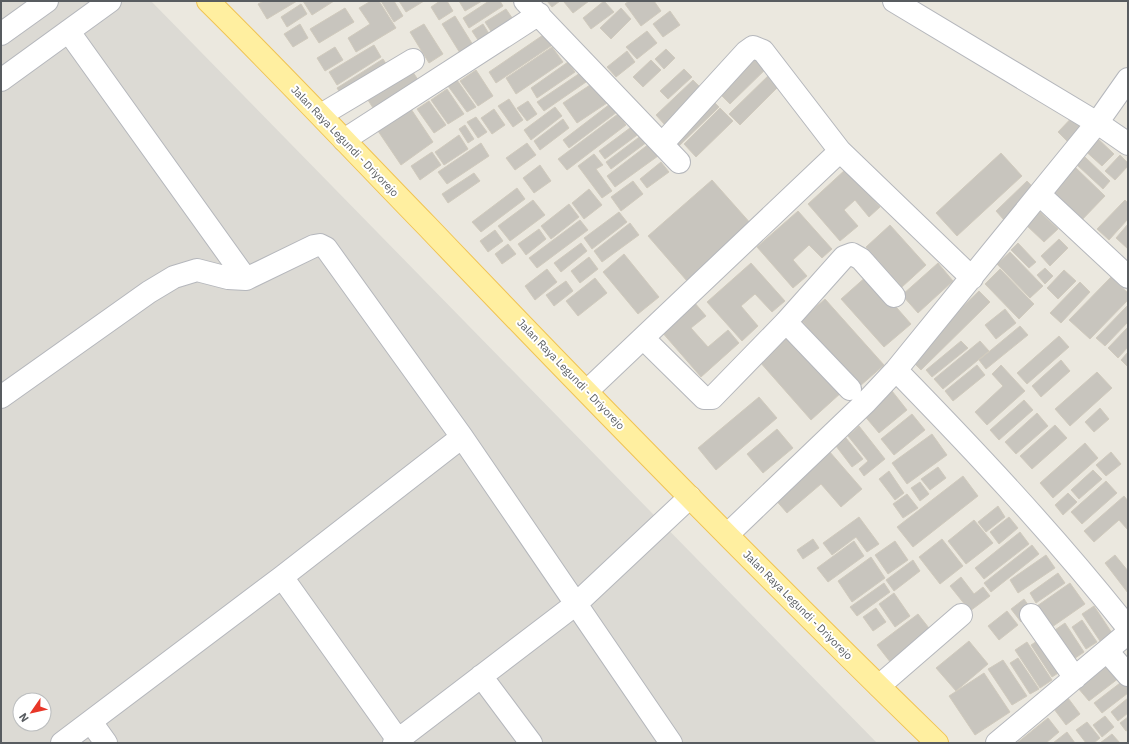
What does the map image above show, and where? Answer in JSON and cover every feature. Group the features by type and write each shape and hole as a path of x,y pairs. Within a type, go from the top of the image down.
{"main road":[{"name":"Jalan Raya Legundi - Driyorejo","path":"208,1 321,115 690,497 937,743"}],"street":[{"path":"1,34 47,1"},
{"path":"1,80 70,32 110,1"},
{"path":"894,1 1097,123 1128,144"},
{"path":"344,140 532,7 679,162"},
{"path":"70,32 246,279"},
{"path":"662,144 746,52 753,47 762,51 770,59 840,151 972,278"},
{"path":"321,115 413,60"},
{"path":"728,534 866,402 896,370 1040,195 1097,123 1128,79"},
{"path":"587,391 840,151"},
{"path":"1040,195 1128,277"},
{"path":"1,397 149,292 174,277 197,270 228,278 246,279 314,246 320,245 326,248 462,437 671,743"},
{"path":"644,338 704,398 712,398 786,322 844,257 852,254 861,259 894,296"},
{"path":"786,322 850,389"},
{"path":"896,370 1029,509 1077,564 1128,628"},
{"path":"62,743 282,577 462,437"},
{"path":"282,577 396,741 576,604 690,497"},
{"path":"879,686 961,615"},
{"path":"1031,615 1075,678"},
{"path":"997,743 1128,633"},
{"path":"1107,651 1128,675"},
{"path":"481,676 531,743"},
{"path":"91,722 106,743"}],"shaded area":[{"path":"1,1 151,1 877,743 1,743"}],"building":[{"path":"264,1 297,1 267,19 258,4"},
{"path":"303,1 334,1 312,15"},
{"path":"371,1 379,1 396,28 356,52 348,38 370,24 359,8"},
{"path":"381,1 394,1 403,16 394,22"},
{"path":"399,1 424,1 406,12"},
{"path":"440,1 447,1 453,11 439,20 431,7"},
{"path":"459,1 482,1 465,11"},
{"path":"489,1 500,1 503,6 469,28 463,18"},
{"path":"547,1 560,1 552,7"},
{"path":"589,1 573,13 564,2"},
{"path":"604,1 614,12 591,29 583,18"},
{"path":"629,1 654,1 661,11 641,26 625,4"},
{"path":"301,4 307,14 287,27 281,17"},
{"path":"345,8 354,22 319,43 310,29"},
{"path":"621,8 631,19 611,39 600,28"},
{"path":"506,9 515,22 494,36 485,22"},
{"path":"670,11 680,25 663,37 653,24"},
{"path":"455,16 473,45 460,53 442,24"},
{"path":"300,24 308,38 293,47 284,34"},
{"path":"424,24 443,54 429,63 410,32"},
{"path":"483,24 491,37 480,43 472,31"},
{"path":"647,31 657,43 637,59 626,47"},
{"path":"546,33 554,44 496,83 489,72"},
{"path":"374,45 381,57 337,85 329,72"},
{"path":"335,47 343,60 325,71 317,58"},
{"path":"552,47 563,62 516,94 506,78"},
{"path":"666,49 675,58 664,69 655,59"},
{"path":"627,51 635,62 616,77 607,67"},
{"path":"758,55 769,66 730,104 719,93"},
{"path":"383,59 390,70 344,99 337,88"},
{"path":"651,60 661,70 643,87 633,77"},
{"path":"568,62 575,72 537,98 531,88"},
{"path":"409,66 422,86 377,114 364,94"},
{"path":"684,69 692,77 668,99 660,91"},
{"path":"476,70 493,96 478,106 460,81"},
{"path":"773,71 784,81 740,125 729,114"},
{"path":"580,73 586,82 544,111 537,102"},
{"path":"457,80 476,107 467,112 448,86"},
{"path":"693,80 703,90 665,125 656,115"},
{"path":"593,83 607,103 577,123 563,103"},
{"path":"447,89 464,114 448,124 431,100"},
{"path":"509,99 523,120 513,127 498,106"},
{"path":"712,100 719,107 678,147 671,139"},
{"path":"429,101 446,125 434,133 417,109"},
{"path":"528,101 537,114 527,121 517,108"},
{"path":"610,104 617,112 569,148 563,140"},
{"path":"555,107 562,116 531,140 524,130"},
{"path":"720,108 733,121 696,157 684,144"},
{"path":"411,109 433,142 401,165 378,131"},
{"path":"494,109 505,125 492,134 481,118"},
{"path":"1079,110 1093,124 1072,146 1058,132"},
{"path":"618,114 626,125 567,170 558,159"},
{"path":"476,117 487,132 478,138 467,122"},
{"path":"563,119 569,128 540,150 534,141"},
{"path":"465,125 474,139 468,143 459,129"},
{"path":"634,125 640,133 605,159 599,151"},
{"path":"459,135 468,149 444,165 435,152"},
{"path":"642,135 647,142 611,169 606,162"},
{"path":"1094,135 1114,154 1102,166 1082,148"},
{"path":"481,143 489,156 447,184 438,172"},
{"path":"527,143 536,155 515,170 506,158"},
{"path":"649,144 658,156 615,187 607,176"},
{"path":"432,152 441,165 420,180 411,166"},
{"path":"1001,153 1022,176 957,236 936,213"},
{"path":"594,154 603,165 596,169 612,191 602,198 578,166"},
{"path":"1120,155 1128,163 1128,166 1115,180 1105,171"},
{"path":"1085,157 1110,181 1103,189 1077,165"},
{"path":"661,162 669,172 647,188 640,179"},
{"path":"540,165 551,181 534,193 523,178"},
{"path":"1074,166 1105,196 1078,224 1047,195"},
{"path":"846,169 880,207 869,217 855,200 844,210 858,226 840,241 808,204"},
{"path":"474,173 480,181 448,203 442,194"},
{"path":"712,180 752,225 687,281 648,236"},
{"path":"633,181 643,194 621,211 611,197"},
{"path":"1027,181 1036,190 1004,220 996,211"},
{"path":"517,188 525,199 481,232 472,222"},
{"path":"589,189 602,205 584,219 572,203"},
{"path":"533,200 545,215 510,241 498,226"},
{"path":"1125,200 1128,203 1128,219 1109,240 1097,229"},
{"path":"569,204 579,217 551,239 541,226"},
{"path":"798,211 832,249 822,258 809,245 793,260 807,276 793,288 757,247"},
{"path":"1039,211 1058,229 1044,242 1025,224"},
{"path":"619,212 627,222 592,249 584,238"},
{"path":"580,220 588,230 537,268 529,258"},
{"path":"630,223 639,235 602,262 594,251"},
{"path":"1128,224 1128,249 1116,238"},
{"path":"890,225 926,265 902,287 866,247"},
{"path":"539,229 546,239 526,255 518,244"},
{"path":"495,230 503,241 488,252 480,241"},
{"path":"1059,239 1068,248 1050,266 1041,256"},
{"path":"581,243 587,251 561,272 554,263"},
{"path":"1018,243 1036,262 1029,268 1011,250"},
{"path":"508,244 516,254 502,264 495,254"},
{"path":"1010,252 1043,286 1030,298 997,264"},
{"path":"624,254 659,297 638,314 603,272"},
{"path":"589,257 598,269 580,283 571,271"},
{"path":"751,263 785,301 772,312 755,294 741,306 758,326 742,341 707,302"},
{"path":"938,263 953,281 918,313 902,295"},
{"path":"1045,268 1053,276 1045,284 1037,275"},
{"path":"547,269 557,282 535,300 525,286"},
{"path":"1000,269 1034,304 1019,319 985,284"},
{"path":"1064,270 1076,281 1058,299 1047,288"},
{"path":"868,275 911,324 884,347 841,299"},
{"path":"1111,277 1128,293 1128,300 1090,339 1069,320"},
{"path":"595,278 607,293 578,316 566,301"},
{"path":"566,281 573,291 554,306 546,295"},
{"path":"1080,282 1090,292 1061,323 1050,313"},
{"path":"979,291 990,302 921,370 909,358"},
{"path":"825,299 884,365 860,386 801,320"},
{"path":"694,302 706,316 691,328 708,347 728,330 739,343 701,377 661,331"},
{"path":"1128,305 1128,322 1105,346 1096,338"},
{"path":"1005,309 1016,323 996,339 985,325"},
{"path":"1020,326 1028,335 986,369 979,360"},
{"path":"1128,327 1128,347 1118,358 1108,348"},
{"path":"790,333 842,392 811,420 759,361"},
{"path":"1059,336 1069,347 1027,384 1017,373"},
{"path":"961,341 968,348 932,377 926,370"},
{"path":"980,341 989,351 943,389 934,379"},
{"path":"1128,352 1128,367 1121,360"},
{"path":"1061,360 1070,371 1041,397 1032,386"},
{"path":"977,365 985,375 953,401 945,391"},
{"path":"1001,365 1025,391 987,425 975,412 1003,386 992,374"},
{"path":"1097,372 1112,388 1070,426 1055,409"},
{"path":"892,391 907,410 879,433 863,414"},
{"path":"759,397 777,418 716,470 698,448"},
{"path":"1024,400 1033,410 999,440 990,430"},
{"path":"1100,408 1109,419 1094,432 1085,422"},
{"path":"1037,413 1048,426 1016,454 1005,442"},
{"path":"912,414 925,430 894,455 881,439"},
{"path":"1055,425 1067,438 1032,469 1020,456"},
{"path":"859,426 885,459 864,476 859,469 868,461 848,436"},
{"path":"777,429 793,448 763,473 747,454"},
{"path":"932,434 947,455 907,484 892,463"},
{"path":"846,438 863,459 852,467 836,446"},
{"path":"1085,443 1098,458 1053,498 1040,483"},
{"path":"829,451 862,489 841,507 821,484 787,513 774,498"},
{"path":"1111,452 1121,464 1106,476 1096,465"},
{"path":"938,467 946,478 930,490 921,479"},
{"path":"1093,470 1102,479 1079,499 1071,490"},
{"path":"889,471 904,493 895,500 879,479"},
{"path":"963,476 978,496 913,547 897,527"},
{"path":"1106,481 1117,493 1082,524 1071,512"},
{"path":"920,482 929,494 920,501 911,488"},
{"path":"1068,493 1077,502 1063,515 1055,505"},
{"path":"907,494 918,508 903,518 893,504"},
{"path":"1124,496 1128,501 1128,530 1119,520 1094,542 1084,531"},
{"path":"998,506 1005,517 986,532 978,522"},
{"path":"859,517 879,544 867,552 856,537 832,555 823,543"},
{"path":"1009,517 1018,528 999,544 990,532"},
{"path":"974,520 993,543 966,564 948,541"},
{"path":"1020,532 1029,544 984,579 975,568"},
{"path":"813,539 819,548 803,559 797,550"},
{"path":"942,539 963,566 940,584 919,557"},
{"path":"854,541 864,556 828,582 817,568"},
{"path":"895,541 908,560 888,574 875,555"},
{"path":"1032,545 1039,554 991,592 984,583"},
{"path":"1046,555 1055,568 1018,593 1010,580"},
{"path":"1115,555 1128,571 1128,593 1105,563"},
{"path":"871,557 885,578 852,602 838,581"},
{"path":"913,560 920,571 894,591 886,580"},
{"path":"1058,573 1065,583 1036,603 1030,593"},
{"path":"961,577 974,594 983,587 990,596 970,611 950,586"},
{"path":"884,583 890,592 857,616 850,607"},
{"path":"1070,583 1085,604 1052,627 1037,606"},
{"path":"894,593 910,616 895,627 879,604"},
{"path":"1024,599 1033,612 1021,622 1011,609"},
{"path":"1094,606 1112,633 1100,641 1082,614"},
{"path":"876,608 886,622 873,631 863,617"},
{"path":"1007,611 1018,625 999,640 988,626"},
{"path":"918,614 932,632 891,663 877,645"},
{"path":"1082,620 1097,642 1086,649 1072,627"},
{"path":"1065,623 1084,652 1071,661 1052,632"},
{"path":"1042,638 1063,670 1052,677 1031,645"},
{"path":"969,641 988,664 956,691 936,668"},
{"path":"1027,642 1052,680 1040,688 1015,650"},
{"path":"1018,658 1039,689 1030,694 1010,663"},
{"path":"1003,660 1027,696 1012,705 988,669"},
{"path":"1108,664 1119,678 1089,701 1078,688"},
{"path":"984,673 1010,712 975,735 949,696"},
{"path":"1124,680 1128,685 1128,693 1102,713 1094,703"},
{"path":"1065,694 1080,714 1066,725 1051,705"},
{"path":"1128,698 1128,713 1118,721 1111,712"},
{"path":"1105,716 1114,727 1102,737 1093,725"},
{"path":"1128,717 1128,730 1126,731 1120,723"},
{"path":"1048,718 1059,732 1046,743 1017,743"},
{"path":"1087,722 1100,738 1094,743 1086,743 1076,730"},
{"path":"1067,732 1075,743 1053,743"},
{"path":"1112,734 1120,743 1100,743"}]}
